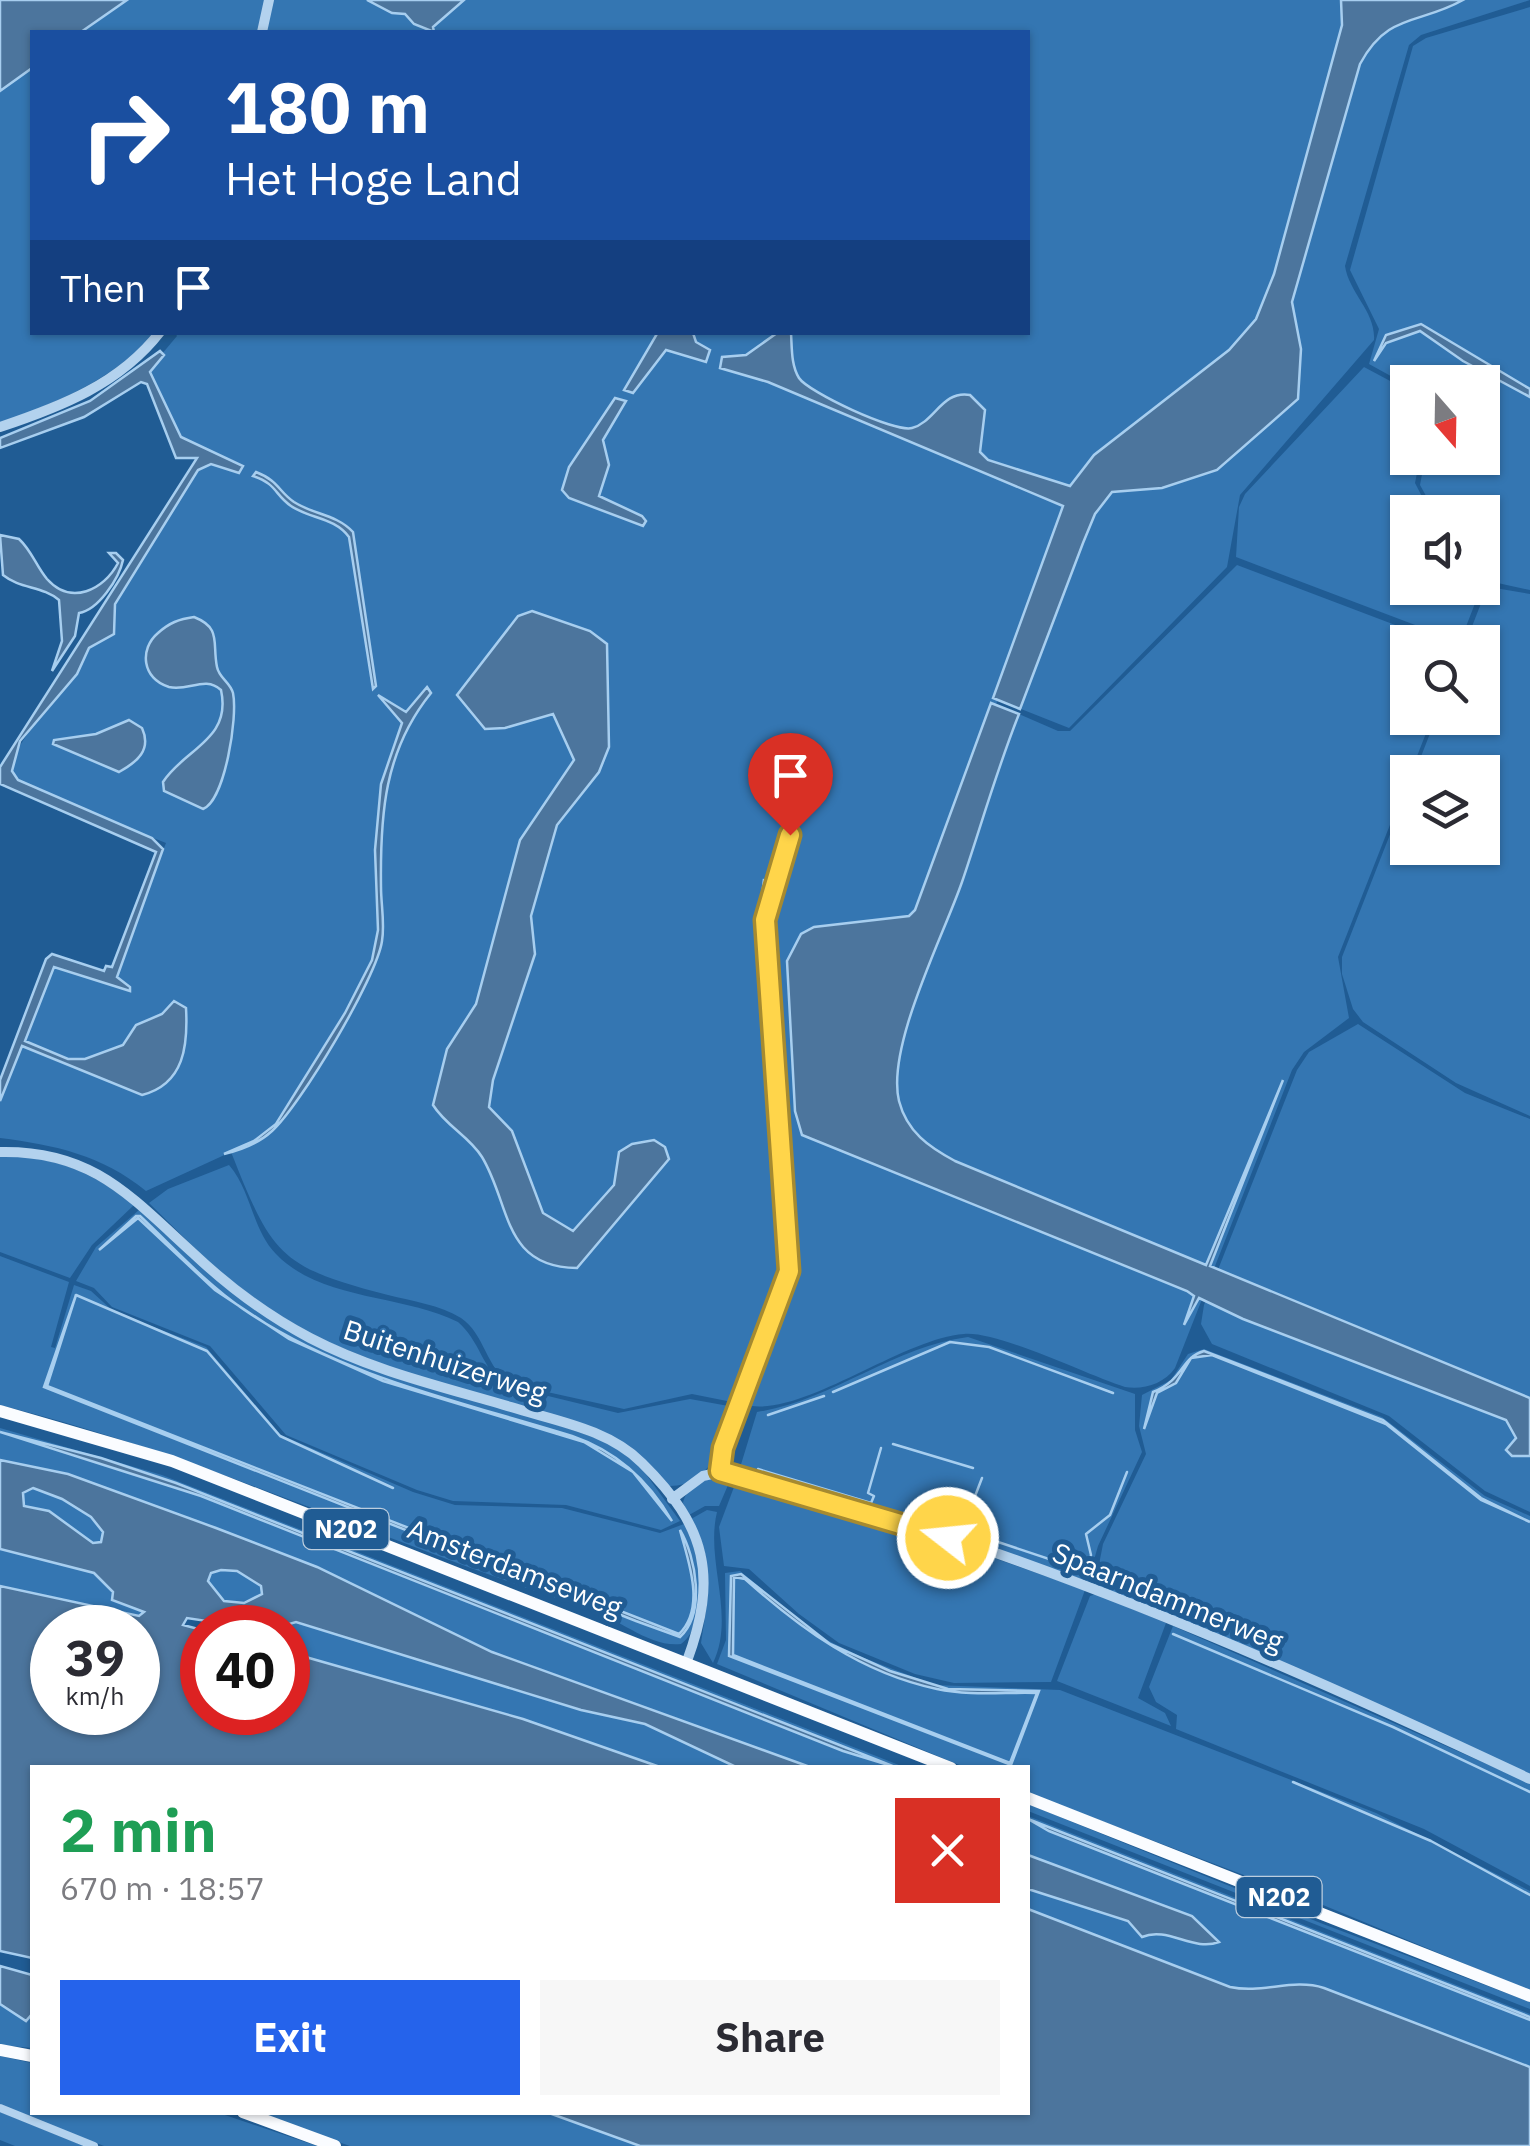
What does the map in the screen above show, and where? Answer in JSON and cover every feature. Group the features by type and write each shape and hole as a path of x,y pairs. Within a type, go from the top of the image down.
{"main road":[{"name":"Amsterdamseweg","path":"0,1411 172,1462 687,1661 944,1765"},
{"name":"N202","path":"1030,1799 1530,1996"},
{"path":"0,2050 30,2056"},
{"path":"251,2115 335,2146"}],"street":[{"path":"262,30 269,0"},
{"path":"0,427 90,391 134,359 157,335"},
{"path":"672,1498 703,1476 720,1471 723,1448 789,1271 765,920 774,880 799,811"},
{"name":"Buitenhuizerweg","path":"0,1152 49,1155 97,1172 137,1198 225,1282 291,1328 373,1366 602,1435 638,1459 672,1498 695,1533 705,1566 704,1610 687,1661"},
{"name":"Spaarndammerweg","path":"720,1471 948,1538 1090,1588 1325,1684 1530,1779"},
{"path":"0,2108 94,2146"}],"shaded area":[{"path":"0,0 265,0 259,30 30,30 30,335 153,335 102,377 64,398 0,423"},
{"path":"0,0 127,0 84,30 30,30 30,69 0,91"},
{"path":"272,0 1530,0 1421,35 1409,45 1345,266 1371,320 1374,340 1240,495 1227,567 1069,728 998,700 996,704 1058,731 1070,731 1237,565 1395,625 1390,625 1390,735 1425,735 1417,755 1390,755 1390,825 1338,957 1349,1018 1304,1052 1292,1070 1175,1368 1146,1387 1125,1387 999,1339 964,1334 911,1349 795,1400 768,1406 745,1405 786,1300 793,1270 769,931 776,885 793,839 786,836 765,895 762,928 786,1255 778,1300 737,1403 692,1394 624,1409 511,1384 496,1370 475,1333 461,1318 323,1275 284,1252 258,1214 231,1152 146,1191 95,1160 40,1144 0,1138 0,1091 50,965 58,960 105,977 114,973 166,843 0,777 203,457 178,442 146,373 176,335 1030,335 1030,30 265,30"},
{"path":"367,0 464,0 434,30 414,24 405,14 392,13"},
{"path":"1341,0 1463,0 1393,27 1371,47 1360,64 1292,302 1301,349 1298,399 1217,470 1162,488 1112,492 1095,514 1020,709 993,698 1063,506 768,382 720,368 722,357 746,355 774,335 791,335 795,368 806,384 852,410 903,428 920,425 952,397 970,395 985,410 980,452 988,460 1070,486 1094,455 1229,350 1256,319 1274,274 1342,25"},
{"path":"1530,7 1530,590 1500,583 1500,495 1426,495 1420,485 1422,475 1500,475 1500,365 1390,365 1390,376 1369,364 1379,329 1350,270 1413,46 1426,38"},
{"path":"1421,324 1490,365 1470,365 1420,331 1386,343 1374,361 1386,335"},
{"path":"656,335 694,335 696,342 710,350 706,362 666,350 633,393 624,390"},
{"path":"160,351 164,355 150,372 181,437 243,466 239,473 211,464 198,470 115,604 114,634 89,648 77,674 20,741 12,771 18,780 152,838 163,849 117,977 130,991 54,967 25,1041 68,1059 85,1059 123,1045 136,1025 162,1014 174,1001 186,1008 184,1048 181,1061 167,1082 142,1095 22,1046 0,1101 0,1080 46,959 52,954 104,971 106,966 112,967 156,852 0,784 0,767 197,458 176,458 147,384 141,382 84,417 0,448 0,438 90,401"},
{"path":"1364,367 1390,381 1390,475 1417,475 1415,483 1421,495 1390,495 1390,605 1474,605 1467,625 1415,625 1236,557 1239,507 1245,494"},
{"path":"1500,371 1530,389 1530,397 1500,381"},
{"path":"615,398 626,401 603,440 609,465 599,496 642,516 646,521 643,526 569,498 562,490 569,467"},
{"path":"256,472 294,502 353,532 376,686 373,689 349,537 336,526 291,506 271,486 253,476"},
{"path":"0,535 19,539 47,579 66,592 86,591 104,581 118,563 109,553 116,553 123,560 107,592 79,613 75,636 52,671 62,641 59,600 3,575"},
{"path":"1500,589 1530,594 1530,1116 1456,1083 1363,1022 1353,1009 1342,974 1342,957 1390,834 1390,865 1500,865 1500,755 1422,755 1429,735 1500,735 1500,625 1473,625 1480,605 1500,605"},
{"path":"532,611 590,631 607,644 609,747 599,772 557,825 531,916 535,954 493,1080 489,1107 512,1131 543,1213 573,1231 614,1185 619,1152 632,1144 654,1140 665,1147 669,1159 577,1268 553,1265 535,1257 522,1245 482,1157 433,1105 447,1049 476,1004 520,840 574,760 553,714 505,728 485,729 457,695 518,616"},
{"path":"194,617 212,631 217,667 232,689 234,705 232,738 223,775 211,802 203,809 164,791 163,782 220,721 221,690 209,684 169,687 153,677 146,663 148,647 158,633 174,622"},
{"path":"427,687 431,693 403,738 388,785 382,834 383,934 367,982 336,1040 285,1117 261,1139 224,1154 254,1141 276,1124 345,1013 372,960 378,930 375,850 381,784 402,723 378,695 406,712"},
{"path":"991,703 1019,714 962,882 908,1022 897,1078 899,1101 913,1130 955,1161 1206,1265 1283,1080 1210,1266 1530,1398 1530,1456 1512,1456 1506,1450 1516,1438 1506,1420 1243,1319 1199,1298 1184,1325 1194,1296 1187,1291 802,1135 795,1111 787,961 801,934 814,927 909,916 915,910"},
{"path":"129,720 142,728 144,749 119,772 53,744 54,740 96,734"},
{"path":"764,879 759,929 783,1260 777,1292 736,1393 781,1268 757,940"},
{"path":"1358,1024 1465,1093 1530,1119 1530,1512 1485,1491 1389,1416 1212,1344 1201,1324 1204,1305 1297,1070 1309,1052"},
{"path":"0,1155 40,1159 72,1168 134,1205 92,1245 70,1278 0,1252"},
{"path":"229,1165 268,1244 294,1269 339,1289 412,1306 458,1322 503,1385 618,1413 690,1399 734,1407 714,1459 695,1479 669,1486 624,1443 390,1367 320,1339 269,1309 216,1269 149,1203 168,1189"},
{"path":"139,1210 299,1336 607,1442 640,1466 680,1521 661,1530 566,1505 453,1501 417,1490 286,1435 210,1346 112,1307 94,1288 76,1281 96,1247"},
{"path":"136,1216 237,1304 215,1290 138,1218 99,1250"},
{"path":"0,1256 69,1282 51,1347 55,1348 74,1285 91,1291 114,1312 206,1347 281,1435 413,1492 455,1505 562,1508 660,1533 684,1524 695,1551 700,1586 696,1620 690,1634 681,1644 658,1641 601,1613 223,1475 0,1405"},
{"path":"76,1295 47,1386 679,1634 692,1610 693,1597 680,1530 696,1585 696,1600 688,1627 680,1637 636,1621 44,1387"},
{"path":"968,1337 1135,1394 1135,1430 1142,1452 1098,1546 1088,1581 739,1471 757,1412 811,1397 914,1351"},
{"path":"1204,1349 1382,1417 1485,1496 1530,1516 1530,1775 1095,1585 1103,1544 1146,1454 1139,1426 1142,1395 1171,1380 1188,1354"},
{"path":"1204,1351 1383,1420 1481,1498 1530,1522 1481,1500 1386,1424 1212,1355 1191,1358"},
{"path":"325,1355 402,1385 588,1442 633,1472 584,1442 383,1381"},
{"path":"1191,1358 1176,1383 1157,1393 1144,1429 1153,1392 1171,1381"},
{"path":"0,1428 162,1475 899,1765 804,1765 492,1652 317,1567 216,1528 68,1474 0,1460"},
{"path":"0,1432 101,1458 176,1483 890,1765 843,1751 201,1496"},
{"path":"0,1460 68,1474 216,1528 317,1567 492,1652 804,1765 732,1765 645,1724 581,1710 310,1626 310,1605 180,1605 180,1735 310,1735 310,1658 523,1719 654,1765 30,1765 30,1958 0,1951 0,1586 88,1605 30,1605 30,1735 160,1735 160,1605 125,1605 112,1600 113,1592 94,1573 0,1549","holes":["33,1488 62,1499 91,1517 103,1532 101,1542 93,1543 49,1511 24,1506 23,1493","237,1571 261,1586 262,1594 244,1603 224,1601 208,1581 211,1573"]},
{"path":"633,1472 653,1493 672,1521"},
{"path":"731,1478 719,1506 705,1506 689,1515 683,1503 688,1492 704,1481"},
{"path":"737,1479 971,1550 1085,1590 1051,1682 954,1683 915,1674 839,1643 799,1614 749,1569 724,1566 719,1527"},
{"path":"33,1488 62,1499 91,1517 103,1532 101,1542 93,1543 68,1524 24,1506 23,1493"},
{"path":"707,1510 717,1512 714,1531 722,1626 713,1663 701,1643 708,1595 707,1565 691,1519"},
{"path":"0,1549 94,1573 113,1592 112,1600 125,1605 88,1605 0,1586"},
{"path":"216,1571 237,1571 261,1586 262,1594 247,1602 227,1601 209,1586 208,1577"},
{"path":"740,1571 819,1636 861,1657 935,1685 1060,1690 1376,1813 1530,1891 1530,1991 1323,1905 1030,1794 1030,1765 959,1765 717,1664 726,1640 725,1573"},
{"path":"741,1574 830,1644 890,1671 948,1689 1039,1691 1011,1765 729,1656 731,1576","holes":["734,1577 745,1579 810,1632 883,1672 949,1691 1037,1693 1010,1763 733,1655"]},
{"path":"1096,1594 1166,1623 1138,1698 1165,1713 1171,1726 1057,1681 1090,1596"},
{"path":"310,1626 581,1710 645,1724 732,1765 654,1765 523,1719 310,1658"},
{"path":"1173,1626 1530,1783 1530,1886 1424,1829 1176,1729 1177,1715 1156,1702 1149,1687"},
{"path":"1030,1805 1323,1924 1530,2002 1530,2009 1030,1812"},
{"path":"1030,1817 1530,2014 1530,2067 1324,1988 1230,1987 1030,1910 1030,1890 1128,1921 1144,1935 1161,1932 1200,1945 1192,1916 1030,1856"},
{"path":"1030,1820 1530,2020 1049,1831"},
{"path":"1030,1856 1192,1916 1219,1942 1200,1944 1152,1934 1142,1937 1128,1921 1030,1890"},
{"path":"1030,1910 1230,1987 1324,1988 1530,2067 1530,2146 640,2146 555,2115 1030,2115"},
{"path":"0,1966 30,1974 30,2016 26,2021 0,2004"},
{"path":"0,2004 28,2019 30,2016 30,2048 0,2045"},
{"path":"0,2056 30,2063 30,2115 225,2115 317,2146 104,2146 0,2105"},
{"path":"0,2112 84,2146 15,2146 0,2140"},
{"path":"260,2115 555,2115 640,2146 350,2146"}],"waterway":[{"path":"76,1295 207,1351 280,1436 393,1488"},
{"path":"833,1392 950,1342 989,1347 1113,1393"},
{"path":"768,1415 824,1396"},
{"path":"893,1444 973,1468"},
{"path":"758,1469 871,1503 874,1496 868,1493 881,1448"},
{"path":"982,1478 962,1530 1088,1572 1091,1555 1086,1534 1110,1515 1127,1472"},
{"path":"1173,1634 1393,1727 1530,1792"},
{"path":"1293,1782 1431,1841 1530,1895"}],"route":[{"path":"790,835 765,920 790,1239 789,1271 723,1448 720,1471 948,1538"}]}
